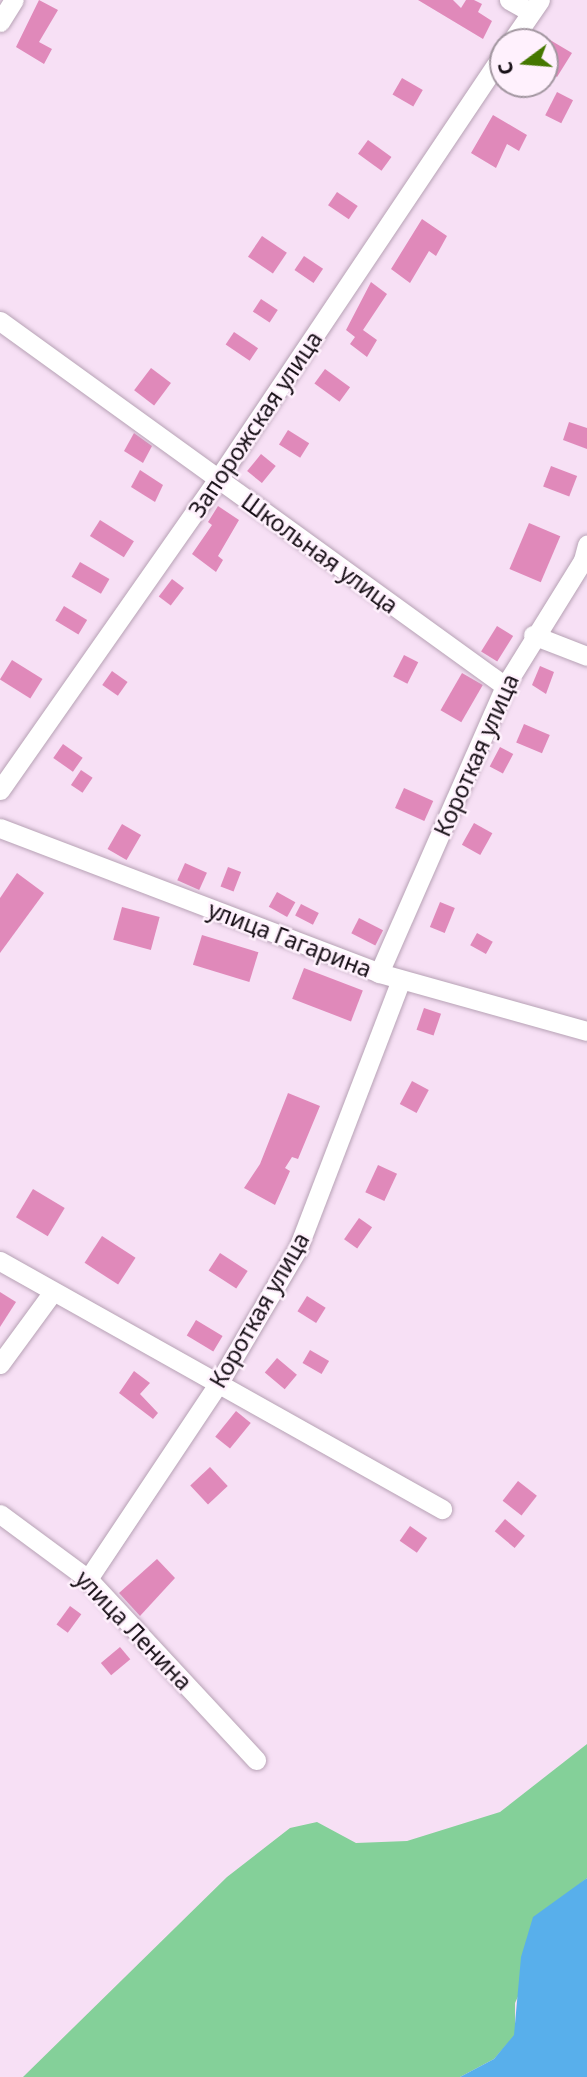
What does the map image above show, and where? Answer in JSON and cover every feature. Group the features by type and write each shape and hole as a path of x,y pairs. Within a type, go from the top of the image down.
{"street":[{"path":"0,22 14,0"},
{"path":"509,0 535,6 520,28"},
{"name":"Запорожская улица","path":"0,790 218,479 489,75"},
{"name":"Школьная улица","path":"0,321 505,686"},
{"name":"Короткая улица","path":"380,974 505,686 533,635 583,560 587,545"},
{"path":"533,635 587,656"},
{"name":"улица Гагарина","path":"0,828 380,974 587,1031"},
{"name":"Короткая улица","path":"88,1579 218,1384 298,1248 401,980"},
{"path":"0,1261 52,1293 442,1509"},
{"path":"0,1364 52,1293"},
{"name":"улица Ленина","path":"0,1514 88,1579 256,1760"}],"green space":[{"path":"587,1744 587,1878 564,1897 515,2003 515,2035 494,2059 460,2077 23,2077 227,1877 290,1828 317,1822 356,1843 407,1841 500,1812"}],"water":[{"path":"587,1878 587,2077 460,2077 494,2059 514,2035 521,1957 533,1917"}],"building":[{"path":"39,0 58,10 39,42 52,49 44,64 16,47"},
{"path":"418,0 453,0 461,8 466,0 474,0 482,4 478,12 492,21 483,39"},
{"path":"559,45 572,53 559,74"},
{"path":"402,78 423,90 413,106 392,94"},
{"path":"559,93 573,100 561,123 545,115 554,98 559,98"},
{"path":"493,115 527,135 519,151 507,144 496,168 471,153"},
{"path":"368,140 391,157 381,171 358,154"},
{"path":"337,192 358,206 349,219 328,205"},
{"path":"422,219 447,236 436,256 429,251 410,283 391,269"},
{"path":"262,236 287,253 273,274 248,257"},
{"path":"304,256 323,269 314,283 294,270"},
{"path":"371,282 387,294 363,330 377,340 367,357 350,344 355,337 346,330"},
{"path":"261,299 278,310 270,322 253,312"},
{"path":"234,332 258,348 250,361 226,344"},
{"path":"151,368 171,383 154,405 134,390"},
{"path":"325,369 350,387 339,402 314,384"},
{"path":"569,422 587,428 587,449 563,440"},
{"path":"288,430 309,443 300,458 279,444"},
{"path":"134,433 152,446 143,463 124,451"},
{"path":"261,454 276,466 262,483 247,471"},
{"path":"551,466 577,476 569,497 543,487"},
{"path":"140,470 163,485 155,502 131,487"},
{"path":"218,506 239,520 218,556 223,560 216,572 192,554 212,525 208,522"},
{"path":"100,520 134,541 124,557 90,536"},
{"path":"529,523 560,536 541,582 509,569"},
{"path":"80,562 109,579 101,594 72,577"},
{"path":"172,579 184,588 171,606 159,597"},
{"path":"64,606 87,620 78,634 55,621"},
{"path":"497,626 513,636 497,662 481,651"},
{"path":"404,655 418,662 407,684 393,676"},
{"path":"12,660 43,679 30,699 0,680"},
{"path":"540,666 554,672 546,694 532,685"},
{"path":"112,671 128,682 118,696 102,685"},
{"path":"462,673 483,685 461,722 440,710"},
{"path":"524,724 550,735 542,753 516,742"},
{"path":"63,744 83,758 73,772 53,758"},
{"path":"500,747 513,754 503,773 490,766"},
{"path":"81,770 93,778 83,793 71,785"},
{"path":"404,788 433,801 424,821 395,808"},
{"path":"474,823 492,833 480,855 462,845"},
{"path":"122,824 141,835 127,860 108,849"},
{"path":"185,863 207,873 199,890 177,880"},
{"path":"228,867 241,872 234,892 220,887"},
{"path":"17,873 44,893 0,953 0,898"},
{"path":"277,892 295,902 287,917 269,907"},
{"path":"440,902 455,908 445,933 430,927"},
{"path":"301,904 319,913 313,925 295,916"},
{"path":"122,907 160,917 151,950 113,940"},
{"path":"359,918 383,930 375,945 351,933"},
{"path":"477,933 493,942 486,954 470,945"},
{"path":"202,935 258,952 249,982 193,965"},
{"path":"304,968 363,991 351,1021 292,999"},
{"path":"424,1008 441,1014 434,1036 417,1030"},
{"path":"412,1081 429,1090 417,1113 400,1104"},
{"path":"288,1093 320,1106 298,1159 292,1157 285,1168 290,1171 275,1205 244,1188 260,1164"},
{"path":"378,1165 397,1174 384,1201 365,1192"},
{"path":"33,1189 65,1208 48,1236 16,1217"},
{"path":"359,1218 372,1227 357,1248 344,1239"},
{"path":"102,1236 136,1258 118,1285 85,1263"},
{"path":"220,1253 248,1271 236,1289 209,1271"},
{"path":"0,1292 16,1302 0,1327"},
{"path":"307,1296 326,1308 316,1323 297,1311"},
{"path":"196,1320 223,1336 213,1351 187,1335"},
{"path":"310,1350 329,1361 322,1374 302,1363"},
{"path":"277,1358 297,1375 285,1389 265,1373"},
{"path":"134,1371 150,1383 140,1394 158,1413 153,1419 119,1393"},
{"path":"236,1411 251,1423 230,1449 215,1437"},
{"path":"210,1467 228,1486 208,1504 190,1485"},
{"path":"518,1481 537,1496 522,1515 503,1501"},
{"path":"505,1519 525,1536 515,1548 495,1531"},
{"path":"410,1526 427,1538 417,1553 400,1541"},
{"path":"157,1559 175,1578 140,1616 119,1593"},
{"path":"70,1606 81,1614 68,1633 56,1625"},
{"path":"120,1647 130,1659 111,1675 101,1663"}]}
